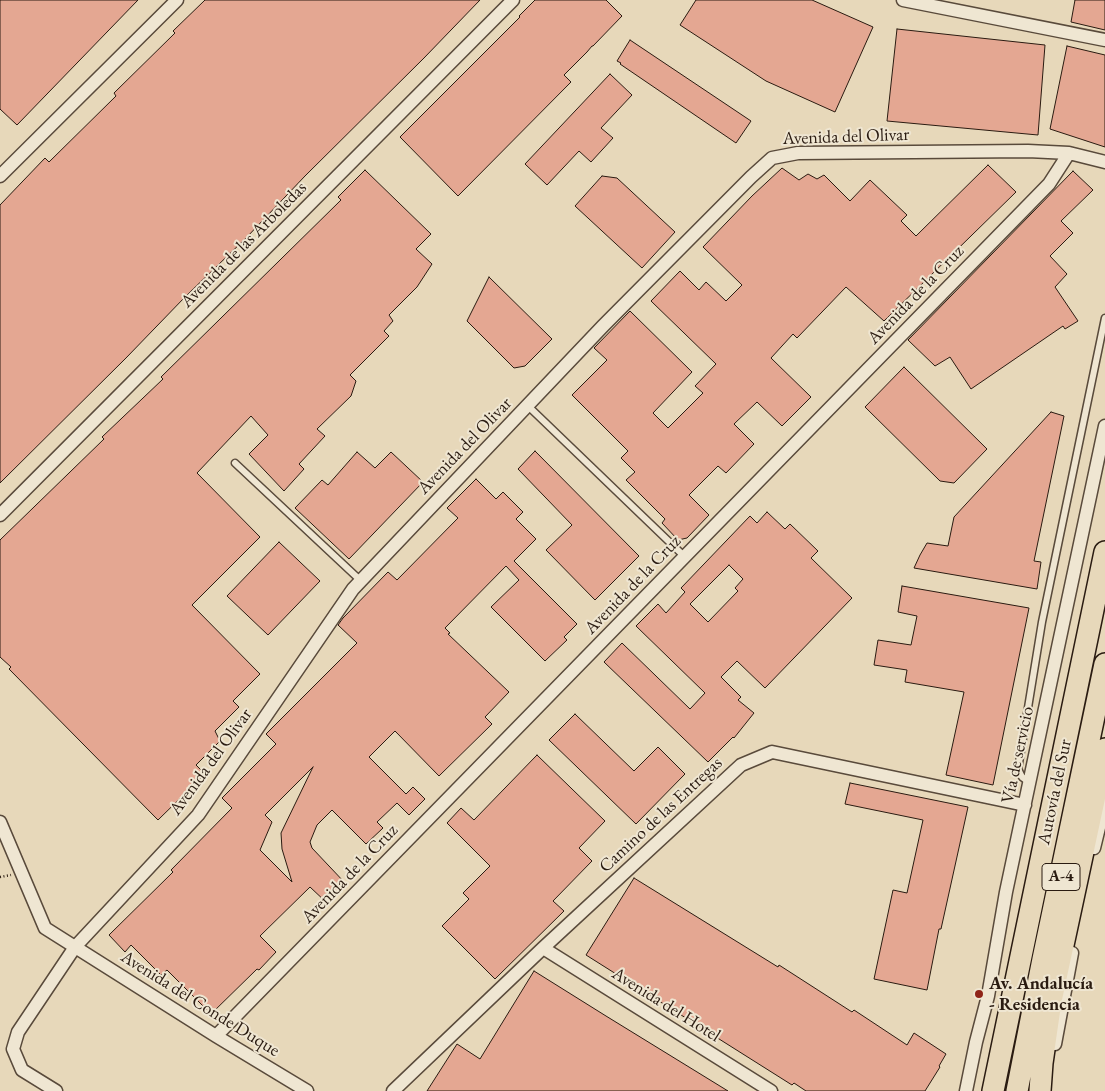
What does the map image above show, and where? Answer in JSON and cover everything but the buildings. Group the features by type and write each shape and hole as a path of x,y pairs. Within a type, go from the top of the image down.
{"highway":[{"name":"Autovía del Sur","path":"993,1091 1105,552"},
{"name":"Autovía del Sur","path":"1017,1091 1105,664"},
{"path":"1040,1091 1051,1000 1105,749"}],"street":[{"path":"0,176 177,0"},
{"name":"Avenida de las Arboledas","path":"0,515 512,0"},
{"path":"902,0 1105,40"},
{"name":"Avenida del Olivar","path":"56,1091 22,1070 13,1049 18,1032 75,947 198,815 352,589 623,306 772,158 798,153 1028,151 1069,153 1105,162"},
{"name":"Avenida de la Cruz","path":"216,1036 1049,184 1069,153"},
{"name":"Vía de servicio","path":"966,1091 988,996 1006,892 1105,426"},
{"name":"Camino de las Entregas","path":"393,1091 741,764 772,752 1025,805"},
{"path":"1046,1091 1081,903 1105,803"},
{"name":"Avenida del Conde Duque","path":"0,822 45,928 307,1091"},
{"name":"Avenida del Hotel","path":"543,948 771,1091"}],"lane":[{"path":"1030,783 1022,777 1018,769 1042,622 1105,318"},
{"path":"528,406 685,557"},
{"path":"235,463 360,580"}],"place":[{"name":"Av. Andalucía - Residencia","path":"979,994"}]}
